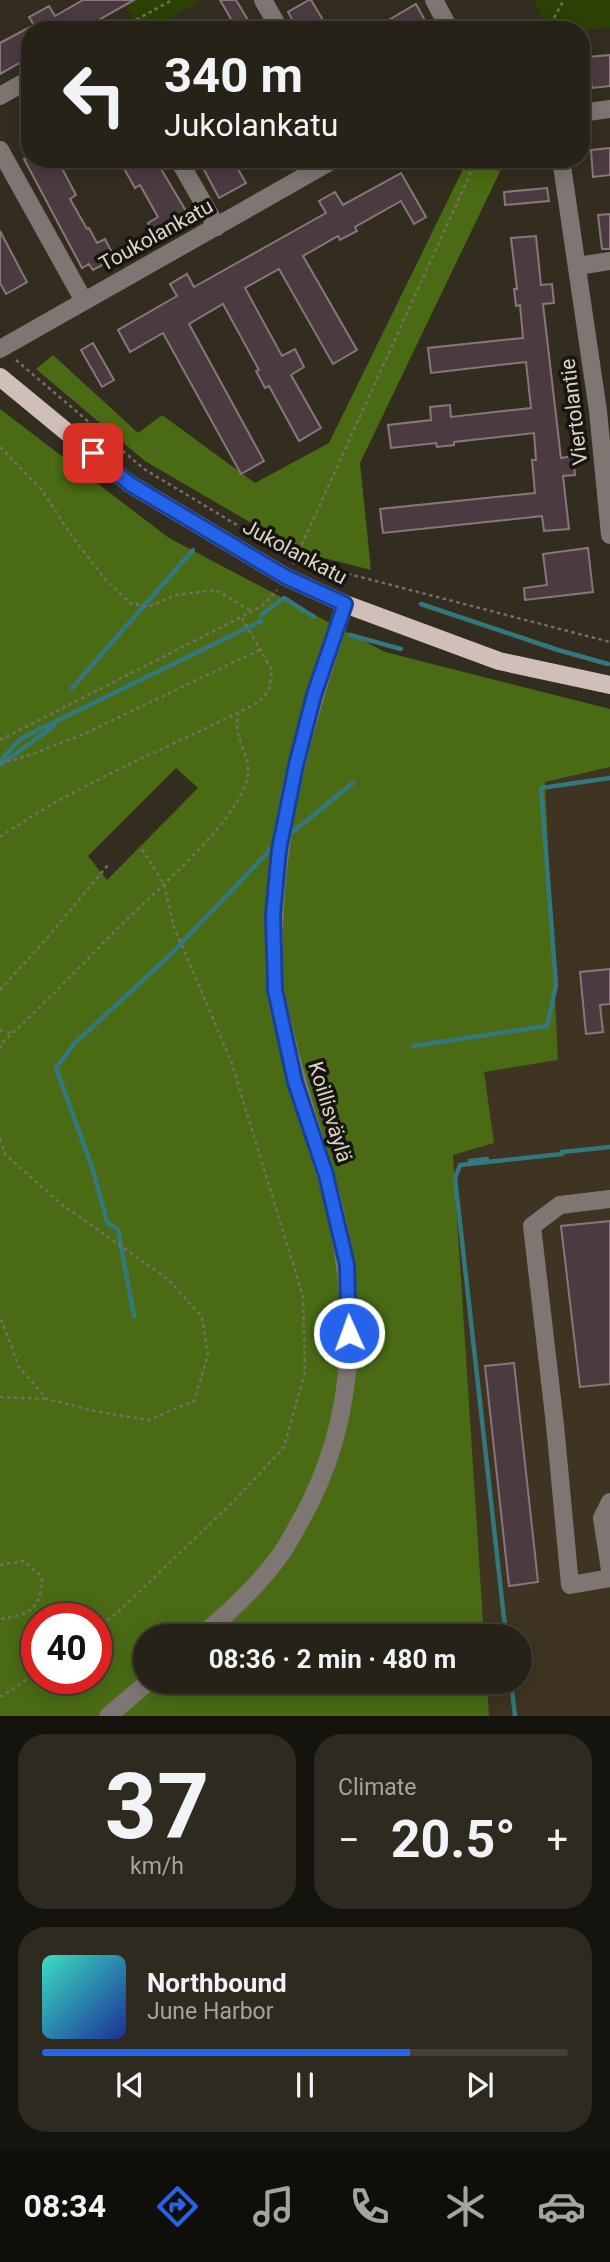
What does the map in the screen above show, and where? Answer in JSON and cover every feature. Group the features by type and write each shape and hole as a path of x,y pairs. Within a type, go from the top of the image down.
{"main road":[{"name":"Jukolankatu","path":"0,377 130,484 286,577 345,604 499,661 610,685"}],"street":[{"path":"263,0 275,21"},
{"path":"433,0 445,21"},
{"path":"0,96 21,84"},
{"path":"590,112 610,109"},
{"path":"0,150 84,301"},
{"path":"183,168 218,227"},
{"name":"Toukolankatu","path":"1,349 320,168"},
{"name":"Viertolantie","path":"562,168 604,411 610,535"},
{"path":"578,266 610,261"},
{"name":"Koillisväylä","path":"215,1624 241,1602 280,1557 313,1499 332,1451 347,1381 350,1356 347,1265 326,1175 295,1082 275,990 273,915 279,850 296,765 314,695 345,604"},
{"path":"610,1199 560,1205 532,1226 570,1585 610,1578"},
{"path":"610,1502 601,1518 610,1570"},
{"path":"108,1716 134,1694"}],"path":[{"path":"134,21 172,0"},
{"path":"552,21 565,0"},
{"path":"0,740 241,617 273,596 295,560 473,168"},
{"path":"1,349 144,468 295,560 610,642"},
{"path":"0,447 41,489 98,570 130,603 148,607 176,595 216,590 251,611"},
{"path":"0,837 50,804 146,754 259,702 270,690 272,670 241,617"},
{"path":"0,763 82,735 261,649"},
{"path":"0,1049 2,1043 61,988 209,839 240,796 248,774 244,750 237,733 238,713"},
{"path":"112,1617 233,1503 284,1447 305,1372 303,1297 231,1061 174,927 164,884 140,846"},
{"path":"0,989 108,865"},
{"path":"0,1030 12,1034"},
{"path":"0,1139 5,1154 60,1203 169,1280 202,1317 208,1355 194,1401 148,1420 99,1412 47,1399 0,1397"},
{"path":"0,1316 19,1367 47,1399"},
{"path":"0,1565 24,1561 42,1577 41,1598 28,1613 0,1619"},
{"path":"0,1697 21,1683"}],"shaded area":[{"path":"610,767 610,1716 489,1716 488,1694 532,1694 532,1624 483,1624 453,1155 493,1143 483,1072 558,1059 545,782"}],"green space":[{"path":"123,0 201,0 164,21 134,21"},
{"path":"534,0 610,0 610,28 590,30 590,21 544,21"},
{"path":"464,168 502,168 360,463 371,570 301,552 145,461 36,369 53,355 138,433 162,415 255,483 329,443"},
{"path":"0,409 169,538 385,652 610,709 610,767 545,782 558,1060 484,1072 494,1143 453,1155 483,1624 133,1624 133,1694 488,1694 489,1716 0,1716","holes":["176,768 198,788 107,880 88,856"]}],"building":[{"path":"83,0 134,0 97,21 31,21 29,17 49,6 55,16"},
{"path":"220,0 236,0 249,21 228,21 231,19"},
{"path":"311,0 324,21 293,21 288,12"},
{"path":"416,4 425,21 387,21"},
{"path":"21,32 21,62 0,74 0,43"},
{"path":"610,55 610,86 592,88 590,57"},
{"path":"610,148 610,175 593,177 591,150"},
{"path":"29,168 62,168 76,195 70,199 87,229 89,228 97,243 105,239 115,258 93,270 89,264 82,268"},
{"path":"124,168 160,168 189,216 156,235 148,223 158,217 140,185 135,188"},
{"path":"203,168 237,168 246,183 219,198"},
{"path":"401,173 426,217 414,224 401,201 355,227 357,231 340,240 338,236 303,256 357,350 333,364 279,269 245,288 282,356 295,349 304,367 291,375 321,428 299,441 269,386 265,388 256,371 259,370 223,304 189,324 264,461 241,474 163,333 130,352 118,330 177,296 170,284 187,274 194,287 326,213 319,201 335,192 343,205"},
{"path":"547,188 549,201 505,205 504,192"},
{"path":"610,214 610,249 602,249 598,215"},
{"path":"0,231 27,282 6,294 0,283"},
{"path":"536,236 541,285 552,284 554,303 543,304 561,458 573,456 575,475 563,476 569,529 544,531 542,516 383,533 380,509 535,493 532,460 536,460 534,433 454,442 454,445 437,447 436,443 391,448 388,425 431,420 430,407 450,405 451,417 531,408 526,362 431,373 428,348 523,338 520,305 516,306 514,289 517,289 511,238"},
{"path":"93,343 114,380 102,387 81,350"},
{"path":"588,548 593,592 525,600 524,588 547,585 543,554"},
{"path":"610,969 610,1004 600,1005 603,1032 586,1034 580,972"},
{"path":"610,1221 610,1384 580,1387 561,1226"},
{"path":"514,1363 538,1582 509,1586 485,1366"}],"waterway":[{"path":"72,688 193,550"},
{"path":"261,615 284,598 314,617"},
{"path":"421,604 608,664"},
{"path":"0,761 20,739 261,621"},
{"path":"350,635 401,649"},
{"path":"0,765 54,726"},
{"path":"413,1046 547,1026 556,985 541,788 610,778"},
{"path":"290,834 353,783"},
{"path":"134,1316 118,1230 107,1222 93,1170 56,1068 74,1044 170,955 272,848"},
{"path":"562,1152 610,1147"},
{"path":"505,1624 455,1178 460,1165 562,1154"},
{"path":"470,1161 487,1159"},
{"path":"512,1694 515,1716"}],"route":[{"path":"93,453 130,484 286,577 345,604 314,695 296,765 279,850 273,915 275,990 295,1082 326,1175 347,1265 349,1333"}]}
